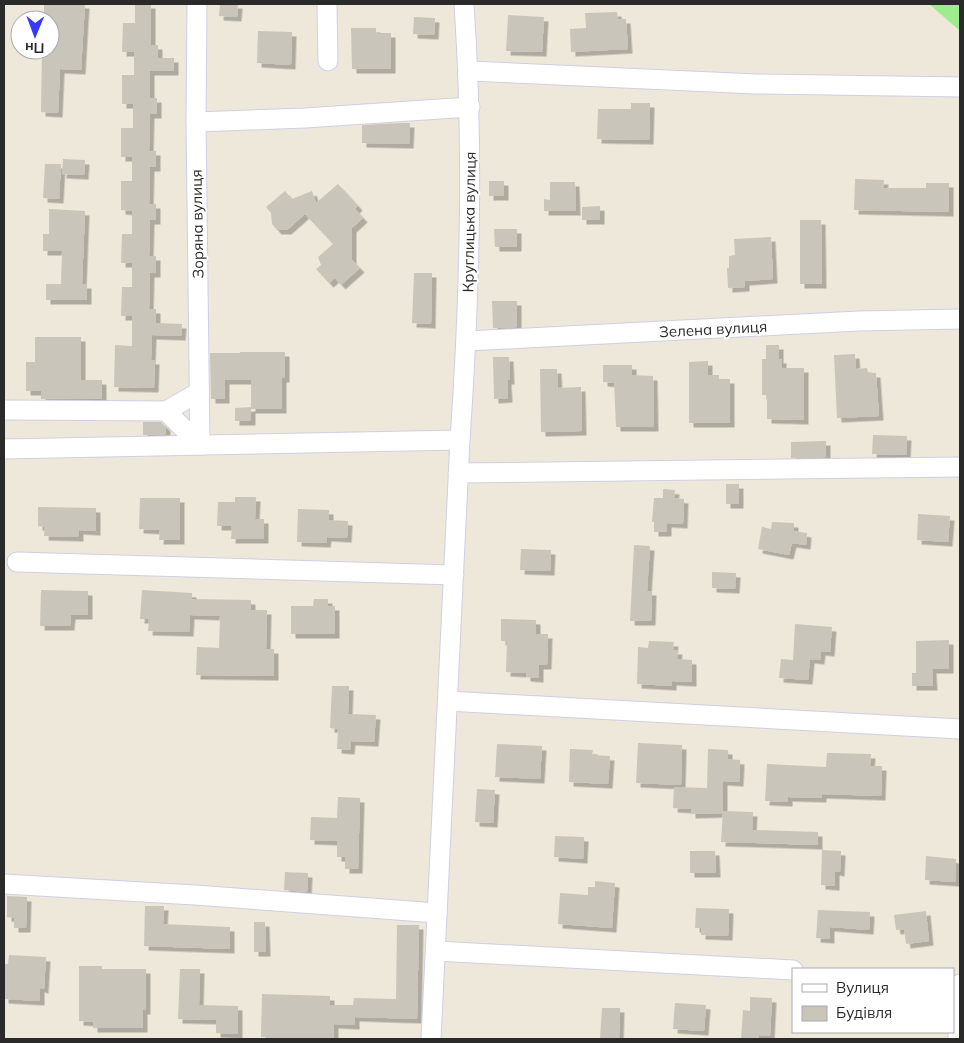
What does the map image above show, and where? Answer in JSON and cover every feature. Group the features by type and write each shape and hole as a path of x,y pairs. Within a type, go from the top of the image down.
{"street":[{"name":"Зоряна вулиця","path":"197,4 196,122 200,445"},
{"path":"327,4 328,61"},
{"name":"Круглицька вулиця","path":"431,1039 466,341 470,210 470,107 464,4"},
{"path":"469,72 756,84 960,87"},
{"path":"196,122 305,118 470,107"},
{"name":"Зелена вулиця","path":"466,341 960,319"},
{"path":"4,410 166,411 199,392"},
{"path":"166,411 200,445"},
{"path":"4,449 460,440"},
{"path":"458,473 960,468"},
{"path":"17,562 454,575"},
{"path":"448,701 960,729"},
{"path":"4,884 205,896 437,914"},
{"path":"436,951 792,970"},
{"path":"958,1039 960,984"}],"green space":[{"path":"929,4 960,4 960,31"}],"building":[{"path":"44,4 85,4 81,70 60,69 58,113 41,112 42,60 60,60 60,10 44,10"},
{"path":"135,4 151,4 151,45 158,45 158,58 174,58 174,71 150,71 150,98 157,98 157,114 150,114 149,151 156,151 156,167 150,167 149,204 156,204 156,220 150,220 149,256 156,256 156,273 150,273 149,309 156,309 156,323 182,324 181,336 152,335 151,360 155,360 154,388 114,387 115,345 132,346 132,316 121,316 122,287 132,287 132,263 121,263 122,234 132,234 132,211 121,210 121,181 132,181 132,157 121,157 121,128 133,128 133,104 122,104 122,75 134,75 134,52 122,52 123,23 135,23"},
{"path":"220,4 238,4 237,17 219,16"},
{"path":"617,12 618,19 626,19 628,49 571,52 570,29 586,28 585,13"},
{"path":"508,15 544,17 542,52 506,51"},
{"path":"414,17 435,18 434,35 413,34"},
{"path":"351,28 376,28 376,33 391,33 391,69 352,69"},
{"path":"258,31 292,32 291,65 257,63"},
{"path":"631,103 650,103 649,140 597,139 598,109 631,109"},
{"path":"410,123 409,144 362,143 362,125"},
{"path":"63,159 85,160 84,175 62,174"},
{"path":"45,164 61,164 59,199 43,198"},
{"path":"855,179 884,180 883,188 926,188 926,183 949,183 949,212 854,210"},
{"path":"489,181 504,181 504,196 489,196"},
{"path":"550,182 575,182 576,211 544,211 544,199 550,200"},
{"path":"338,184 358,206 355,209 363,218 352,228 352,260 360,268 341,285 335,278 329,283 316,269 321,265 318,257 333,244 305,214 287,230 277,230 272,224 271,213 266,207 285,191 292,199 312,191 316,203"},
{"path":"600,206 600,220 582,220 582,207"},
{"path":"49,209 85,211 82,284 87,284 87,300 46,300 46,284 61,284 62,251 43,251 43,234 49,234"},
{"path":"800,220 821,220 822,284 800,284"},
{"path":"494,229 517,229 517,247 495,247"},
{"path":"771,237 773,279 745,281 745,287 728,288 727,268 729,268 729,256 735,255 734,239"},
{"path":"414,273 432,273 431,324 412,323"},
{"path":"492,301 517,301 517,327 493,328"},
{"path":"35,337 81,337 81,380 102,380 102,399 41,399 41,391 26,391 26,362 35,362"},
{"path":"766,345 779,345 779,359 782,359 782,368 804,368 804,420 767,419 767,395 762,395 762,359 766,359"},
{"path":"285,352 285,378 282,378 282,409 251,409 251,380 225,380 225,399 211,399 210,353"},
{"path":"855,354 856,369 867,368 868,373 876,373 879,416 837,418 834,355"},
{"path":"493,357 509,357 510,380 507,380 508,398 494,399"},
{"path":"708,361 708,375 719,375 719,379 730,379 730,423 689,423 689,362"},
{"path":"603,365 632,365 632,375 653,376 654,427 616,427 614,383 603,382"},
{"path":"540,369 557,369 558,388 581,387 582,431 541,432"},
{"path":"251,407 251,421 235,421 235,408"},
{"path":"143,422 161,422 166,427 166,434 143,435"},
{"path":"873,435 907,436 906,455 872,454"},
{"path":"826,441 826,457 791,458 791,442"},
{"path":"726,484 739,484 739,504 726,504"},
{"path":"663,489 675,490 674,498 684,499 683,524 667,523 667,532 654,532 654,522 652,522 654,498 663,498"},
{"path":"235,497 256,497 255,519 264,519 264,539 231,539 232,526 217,526 218,502 235,502"},
{"path":"140,498 180,498 180,540 159,540 160,530 139,529"},
{"path":"38,507 96,508 96,531 79,530 79,537 44,536 45,527 38,526"},
{"path":"298,509 329,510 329,520 348,521 347,538 327,537 326,543 297,542"},
{"path":"918,514 950,516 948,542 917,540"},
{"path":"772,522 794,523 794,531 807,533 806,545 792,543 789,555 758,549 762,527 771,529"},
{"path":"634,545 650,546 647,591 652,591 651,621 630,621"},
{"path":"521,549 551,550 550,571 520,570"},
{"path":"712,572 736,573 735,589 712,588"},
{"path":"41,590 88,591 88,615 71,615 70,626 40,626"},
{"path":"142,590 192,593 192,599 251,600 251,610 267,610 266,649 274,649 274,676 196,675 197,647 219,648 220,616 190,615 189,632 148,631 149,619 140,619"},
{"path":"314,599 328,599 328,606 335,606 335,634 291,634 291,606 313,606"},
{"path":"501,619 536,620 536,634 548,634 547,665 539,665 539,678 526,677 526,673 506,672 507,641 501,641"},
{"path":"795,624 832,627 830,652 821,651 820,660 810,659 808,680 779,678 781,659 793,660"},
{"path":"949,640 949,669 932,669 933,686 912,686 912,673 916,673 916,641"},
{"path":"649,641 674,642 673,650 678,650 677,659 692,660 692,682 672,681 672,686 637,684 638,647 648,648"},
{"path":"332,686 349,686 348,714 376,715 374,742 351,741 350,750 337,749 338,729 330,728"},
{"path":"638,743 682,745 681,785 636,783"},
{"path":"497,744 542,746 540,779 495,777"},
{"path":"570,749 593,750 592,755 610,756 608,784 569,782"},
{"path":"708,749 728,750 728,759 740,760 739,782 723,781 723,813 691,814 691,809 673,808 674,787 707,788"},
{"path":"827,753 871,754 870,766 882,766 881,796 822,794 822,798 788,797 788,802 765,801 767,764 826,767"},
{"path":"477,789 495,790 493,823 475,822"},
{"path":"338,797 360,798 358,869 345,869 345,857 337,857 337,841 310,840 311,817 337,818"},
{"path":"723,811 753,812 752,830 818,832 818,845 721,842"},
{"path":"555,836 584,837 583,859 554,857"},
{"path":"822,850 841,851 840,872 835,871 835,886 821,885"},
{"path":"690,851 715,851 716,873 690,873"},
{"path":"926,856 956,859 955,882 925,880"},
{"path":"285,872 308,873 307,892 284,890"},
{"path":"595,881 615,883 612,928 558,924 560,893 588,895 588,887 595,887"},
{"path":"7,896 27,897 26,928 14,928 14,918 7,917"},
{"path":"145,906 164,906 163,924 230,927 230,949 144,946"},
{"path":"696,908 729,909 728,936 701,935 701,928 695,928"},
{"path":"818,910 870,912 869,930 830,927 830,939 816,938"},
{"path":"926,911 929,941 906,944 904,929 896,930 894,915"},
{"path":"254,922 265,922 266,952 254,952"},
{"path":"397,925 419,925 417,1019 355,1017 355,1025 334,1024 334,1039 261,1037 262,994 330,996 330,1005 353,1005 354,998 396,999"},
{"path":"9,955 46,957 44,989 40,988 40,1001 4,999 4,964 8,964"},
{"path":"79,966 102,966 102,969 146,969 146,1010 143,1010 143,1028 93,1028 93,1022 79,1021"},
{"path":"180,969 200,969 199,1005 238,1006 238,1034 216,1033 216,1020 178,1019"},
{"path":"750,997 772,998 770,1036 759,1035 758,1039 741,1039 743,1010 750,1011"},
{"path":"675,1003 706,1005 704,1031 673,1029"},
{"path":"602,1008 620,1008 619,1039 600,1039"}]}
